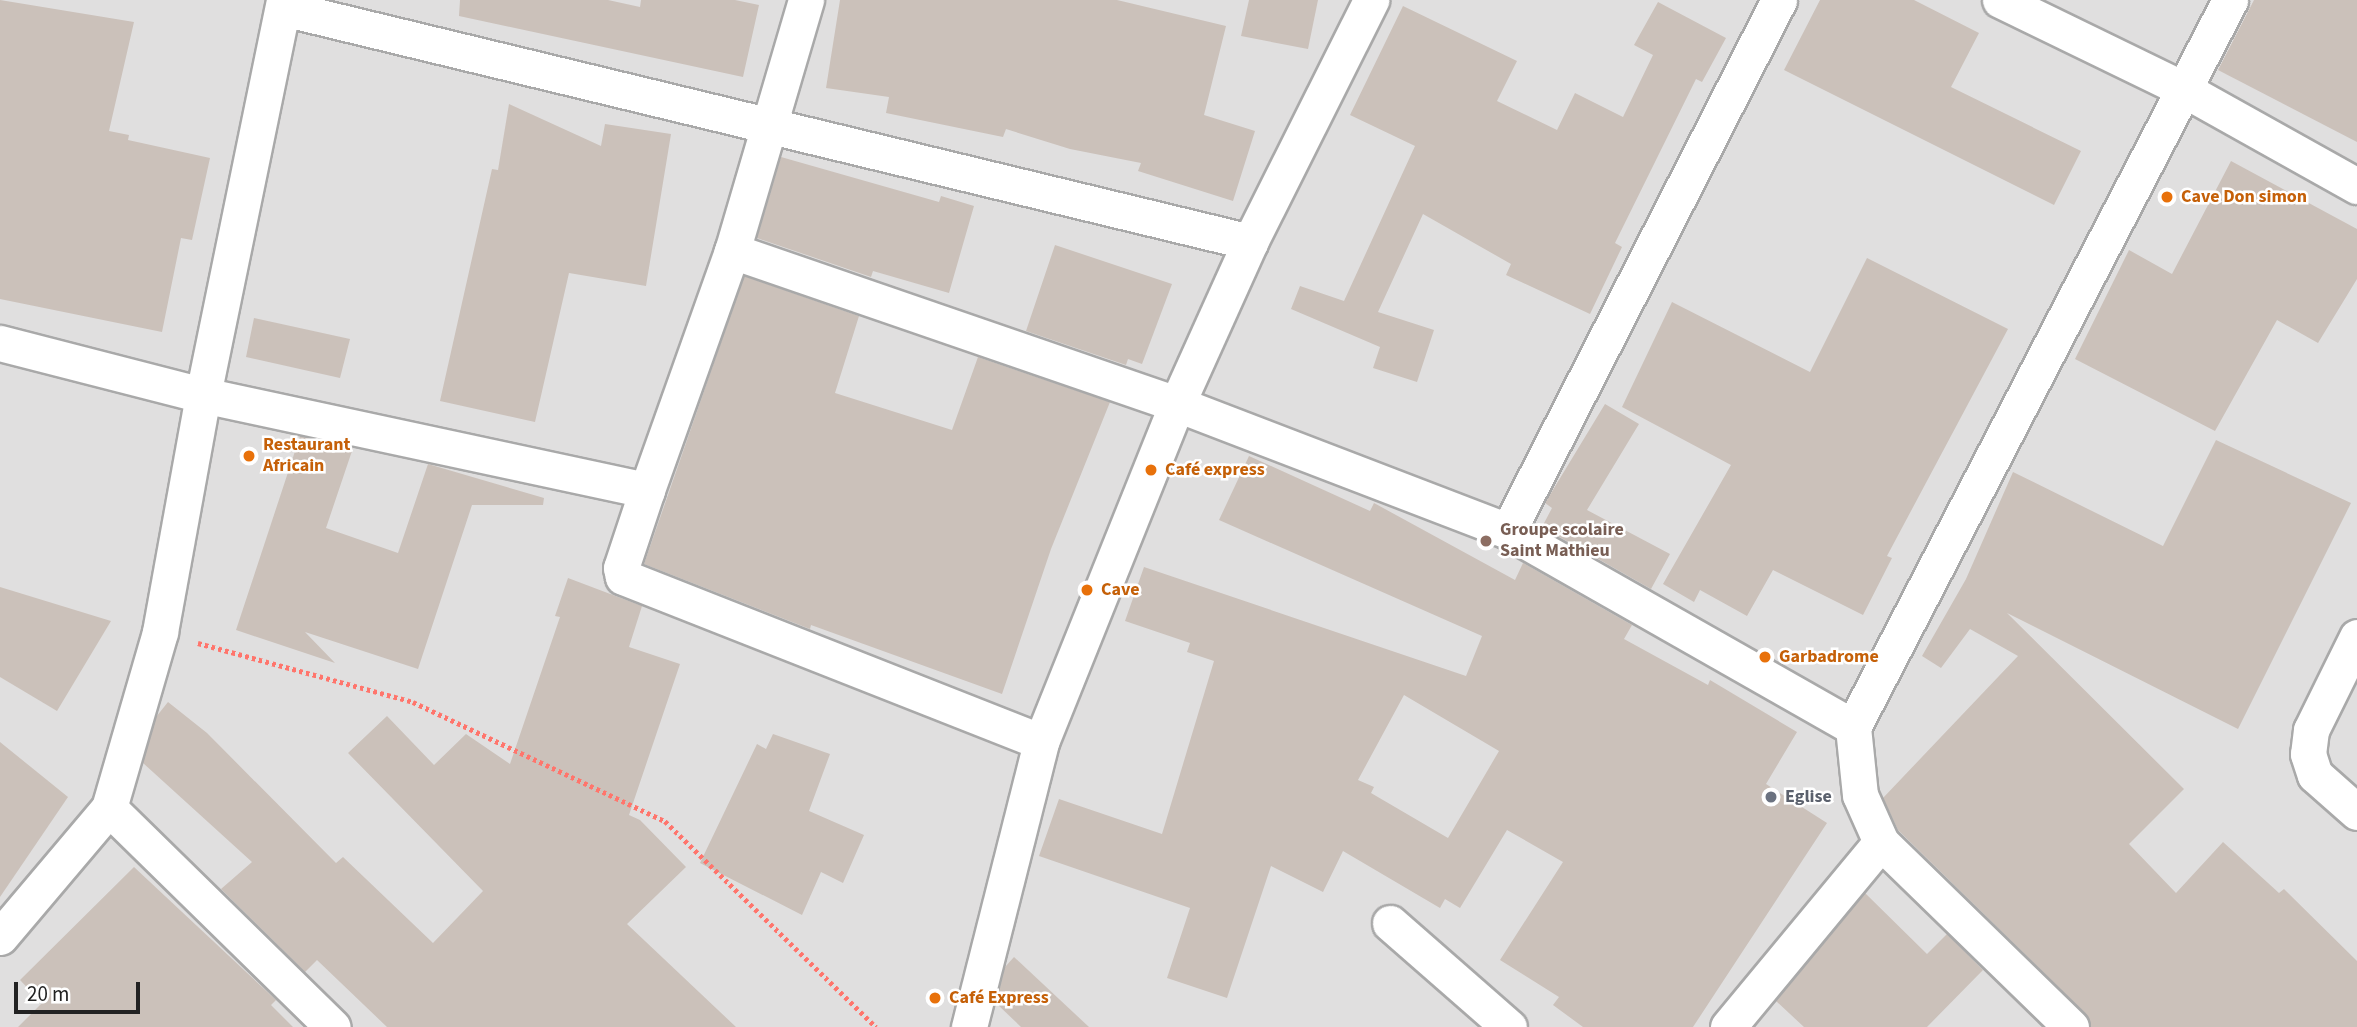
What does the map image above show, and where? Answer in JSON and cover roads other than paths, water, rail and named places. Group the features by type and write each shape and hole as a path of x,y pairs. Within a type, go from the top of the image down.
{"street":[{"path":"806,0 772,123 732,251 647,490 621,568 623,577 631,583 1041,742"},
{"path":"969,1027 1041,742 1177,404 1250,242 1371,0"},
{"path":"1508,531 1779,0"},
{"path":"2000,0 2185,90 2357,186"},
{"path":"2071,1027 1881,842 1860,795 1853,727 2230,0"},
{"path":"0,937 109,808 160,632 203,395 284,4 1250,242"},
{"path":"732,251 1177,404 1508,531 1853,727"},
{"path":"0,343 203,395 647,490"},
{"path":"2357,637 2311,730 2308,754 2315,775 2357,812"},
{"path":"109,808 333,1027"},
{"path":"1728,1027 1881,842"},
{"path":"1390,923 1509,1027"}],"place":[{"name":"Cave Don simon","path":"2167,197"},
{"name":"Restaurant Africain","path":"249,456"},
{"name":"Café express","path":"1151,470"},
{"name":"Groupe scolaire Saint Mathieu","path":"1486,541"},
{"name":"Cave","path":"1087,590"},
{"name":"Garbadrome","path":"1765,657"},
{"name":"Eglise","path":"1771,797"},
{"name":"Café Express","path":"935,998"}]}
